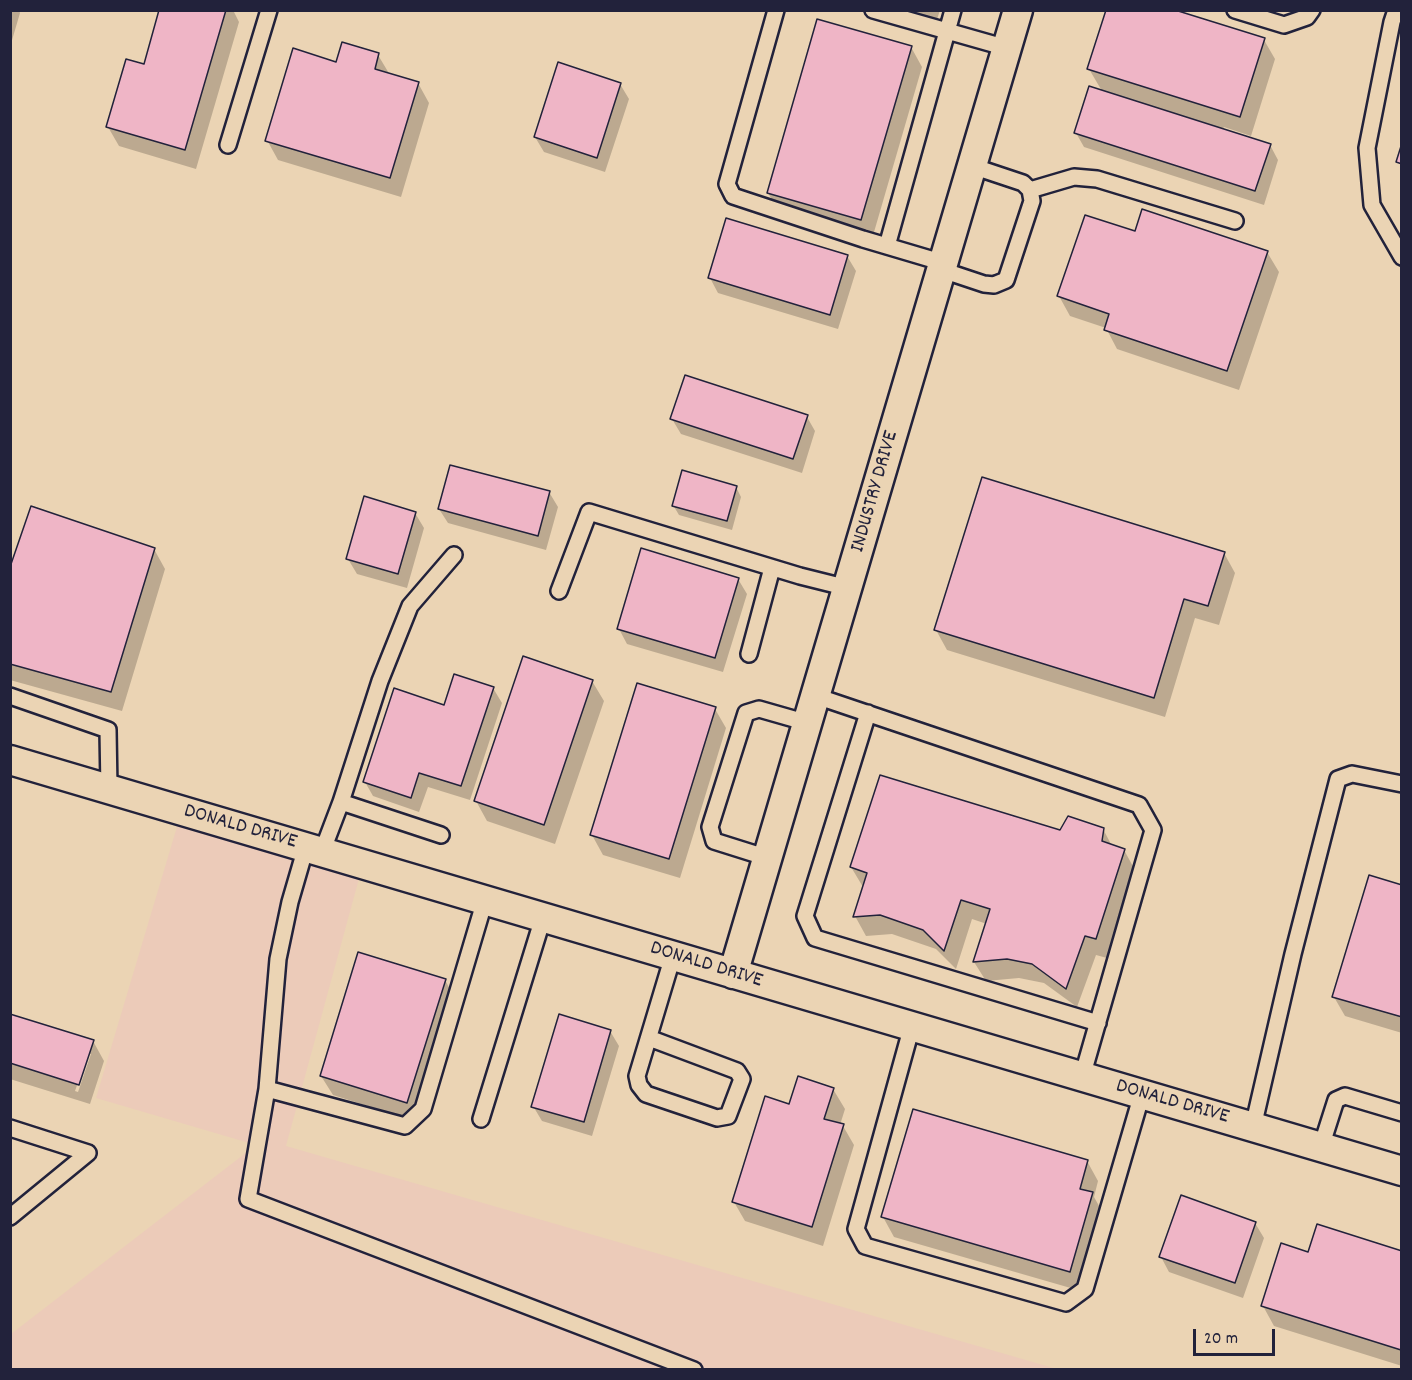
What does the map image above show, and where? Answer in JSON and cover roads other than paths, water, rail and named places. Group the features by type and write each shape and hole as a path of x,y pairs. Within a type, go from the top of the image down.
{"street":[{"name":"INDUSTRY DRIVE","path":"734,974 1018,10"},
{"name":"DONALD DRIVE","path":"10,760 1401,1171"}],"lane":[{"path":"228,145 270,10"},
{"path":"776,10 728,184 733,196 887,246 984,284 994,285 1006,280 1032,201 1030,190 1023,183 972,166"},
{"path":"873,10 1007,48"},
{"path":"887,246 953,10"},
{"path":"1235,10 1284,25 1307,17 1311,10"},
{"path":"1396,10 1367,148 1372,205 1401,257"},
{"path":"1030,190 1074,177 1096,179 1235,221"},
{"path":"559,591 590,512 772,568 849,588"},
{"path":"454,555 410,606 380,681 341,802 314,850 290,902 278,958 267,1089 248,1199 694,1370"},
{"path":"749,654 772,568"},
{"path":"10,696 108,730 109,789"},
{"path":"816,696 1139,805 1153,830 1082,1077"},
{"path":"768,858 714,841 710,827 746,713 759,709 808,723"},
{"path":"868,713 805,916 815,938 1098,1023"},
{"path":"1253,1127 1293,954 1338,779 1352,774 1401,784"},
{"path":"341,802 441,835"},
{"path":"267,1089 405,1126 423,1109 485,900"},
{"path":"481,1119 543,918"},
{"path":"649,1038 737,1071 742,1079 728,1116 717,1118 646,1094 639,1085 637,1076 673,956"},
{"path":"912,1026 856,1229 866,1246 1066,1303 1085,1288 1142,1094"},
{"path":"1321,1147 1336,1100 1345,1096 1401,1113"},
{"path":"10,1128 88,1153 10,1217"}]}
